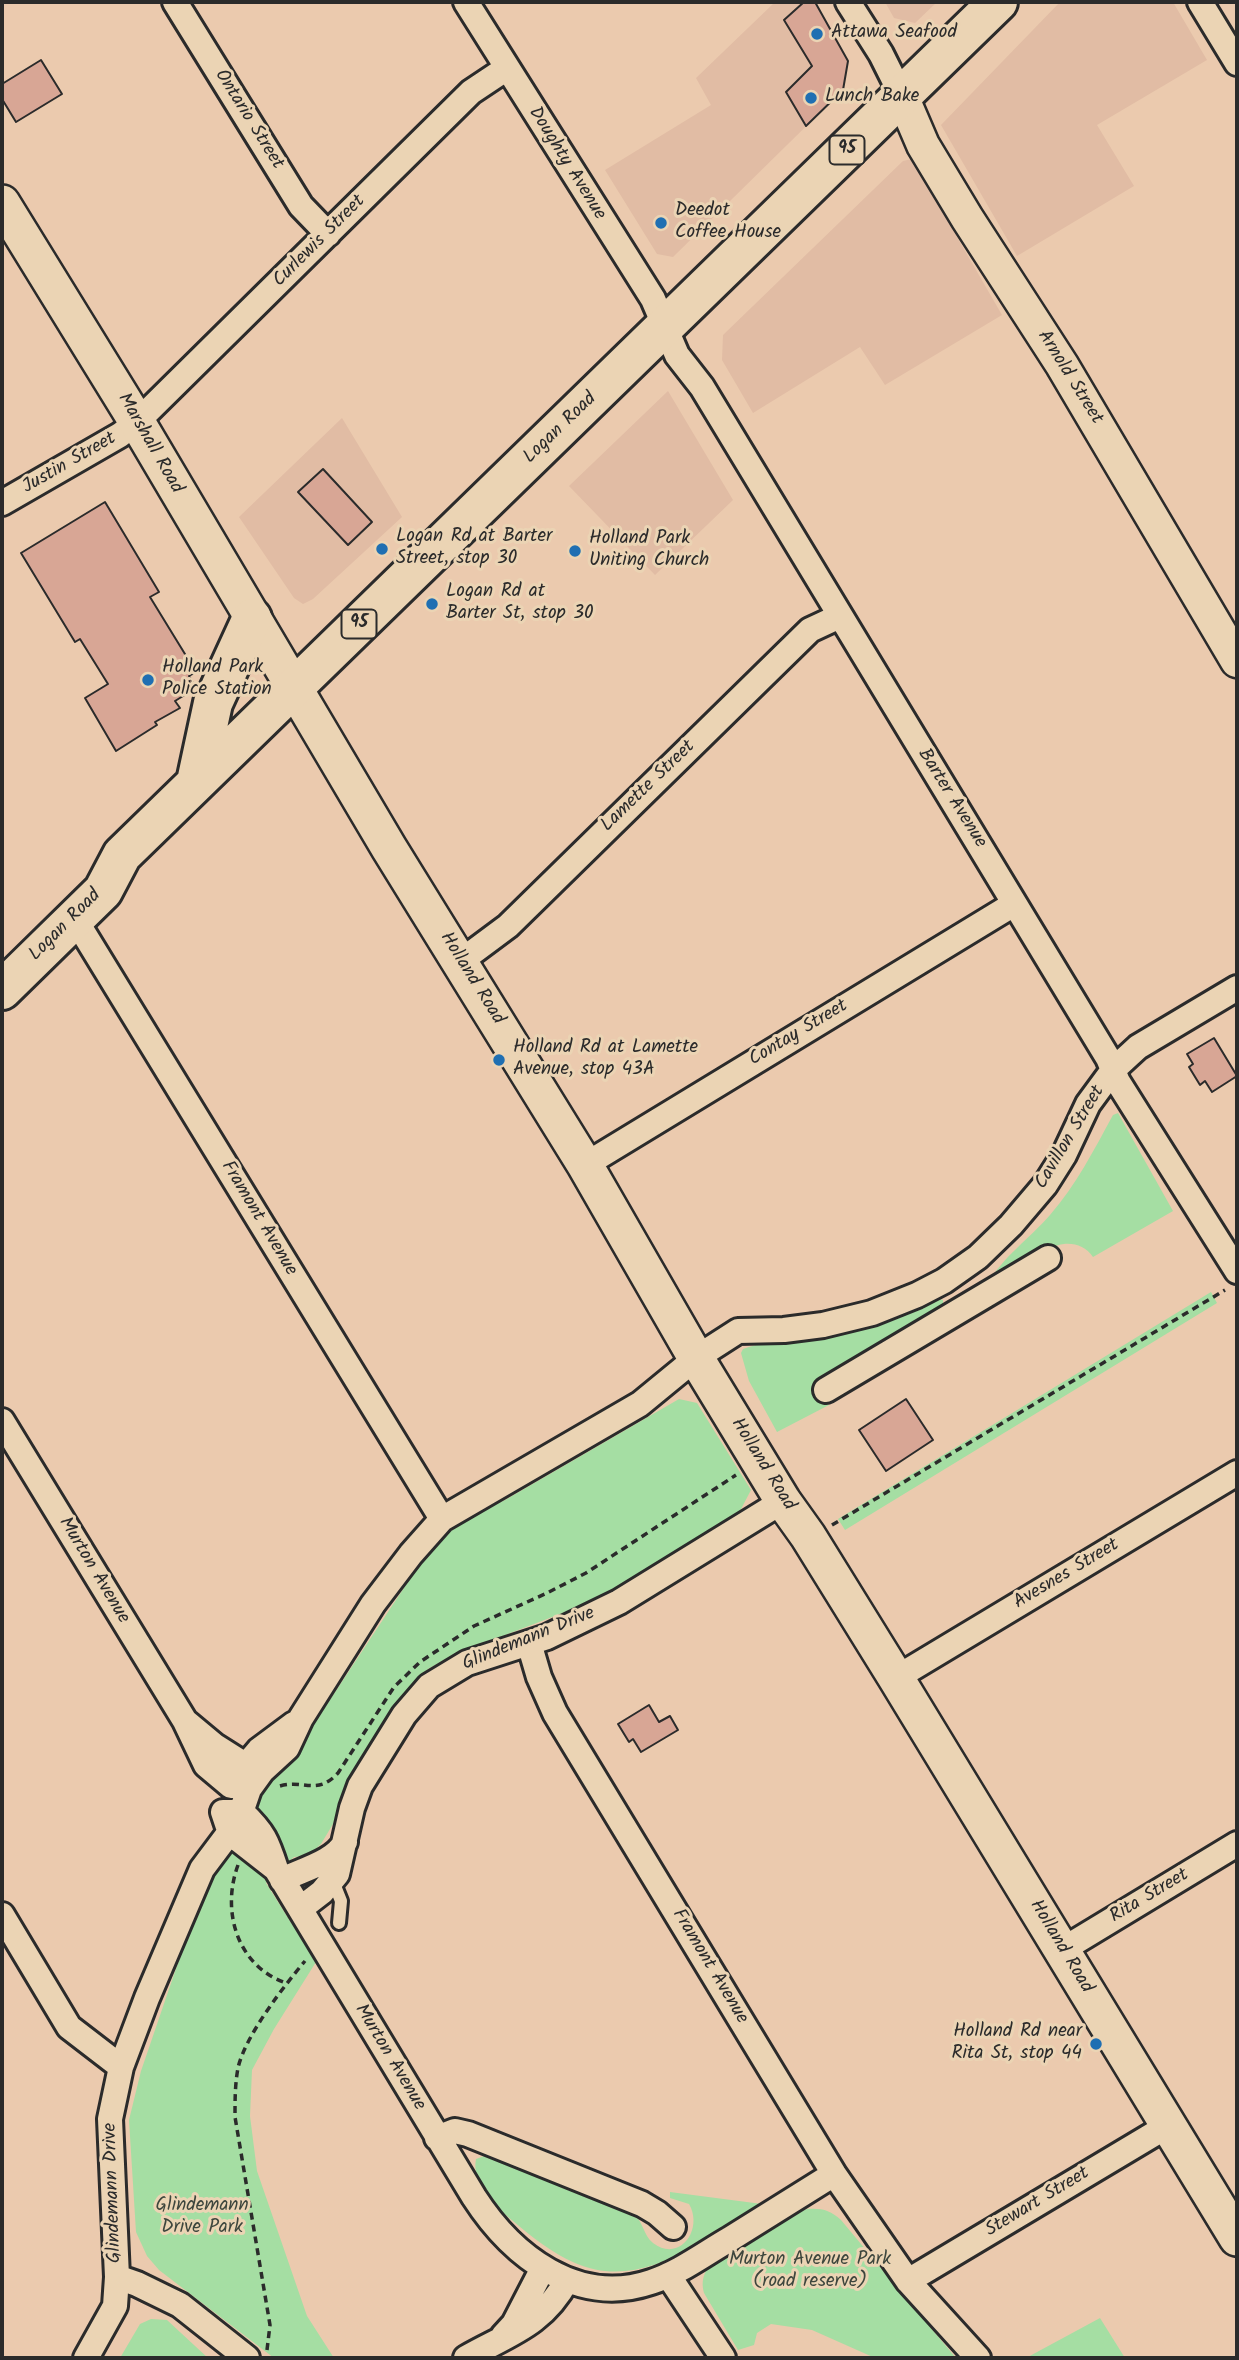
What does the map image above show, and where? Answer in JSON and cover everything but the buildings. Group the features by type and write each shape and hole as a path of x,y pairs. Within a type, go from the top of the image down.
{"main road":[{"name":"Logan Road","path":"2,990 103,891 122,855 999,2"},
{"name":"Marshall Road","path":"2,203 137,422 293,688"},
{"path":"196,782 213,703 252,618"},
{"name":"Holland Road","path":"293,688 585,1166 696,1358 783,1501 808,1536 896,1678 1168,2125 1233,2223"},
{"name":"Logan Road","path":"2,953 85,872 122,855"}],"street":[{"name":"Ontario Street","path":"175,2 301,206 328,234"},
{"name":"Doughty Avenue","path":"466,2 653,299 666,327"},
{"path":"848,2 881,54 902,96"},
{"path":"1200,2 1237,63"},
{"name":"Curlewis Street","path":"137,422 471,92 506,68"},
{"name":"Arnold Street","path":"902,96 923,145 1062,365 1237,661"},
{"name":"Barter Avenue","path":"666,327 677,355 702,387 1113,1070 1232,1280"},
{"name":"Justin Street","path":"2,503 120,435 137,422"},
{"name":"Lamette Street","path":"461,961 508,926 810,630 839,616"},
{"name":"Contay Street","path":"585,1166 1014,904"},
{"name":"Framont Avenue","path":"75,919 442,1519"},
{"name":"Cavillon Street","path":"696,1358 738,1331 784,1330 823,1325 872,1313 917,1295 951,1276 978,1257 1011,1225 1045,1185 1088,1104 1113,1070 1138,1047 1237,988"},
{"path":"826,1390 1048,1258"},
{"path":"951,1276 970,1304"},
{"path":"243,1779 259,1750 301,1718 373,1604 442,1519 640,1404 696,1358"},
{"name":"Murton Avenue","path":"2,1421 185,1721 206,1765 243,1779"},
{"name":"Avesnes Street","path":"896,1678 1237,1473"},
{"name":"Glindemann Drive","path":"333,1881 355,1800 364,1779 404,1715 422,1693 459,1667 529,1643 619,1602 783,1501"},
{"name":"Framont Avenue","path":"529,1643 539,1677 555,1713 834,2174 908,2281"},
{"name":"Glindemann Drive","path":"86,2358 115,2306 117,2277 110,2119 121,2067 202,1869 209,1837 232,1819 243,1779"},
{"name":"Murton Avenue","path":"232,1819 263,1833 279,1875 437,2138 494,2225 517,2249 543,2268 567,2280 594,2288 613,2289 643,2285 668,2275 834,2174"},
{"path":"279,1875 331,1856 339,1851 345,1842"},
{"name":"Rita Street","path":"1062,1950 1237,1844"},
{"path":"300,1909 333,1881"},
{"path":"2,1915 69,2027 121,2067"},
{"name":"Stewart Street","path":"908,2281 1168,2125"},
{"path":"437,2138 452,2132 462,2132 642,2204 673,2227"},
{"path":"500,2339 514,2324 543,2268"},
{"path":"668,2275 723,2358"},
{"path":"117,2277 180,2305 247,2358"},
{"path":"466,2358 540,2317 567,2280"},
{"path":"908,2281 978,2358"}],"lane":[{"path":"333,1881 341,1901 339,1923"}],"path":[{"path":"808,1536 841,1520 1232,1280"},
{"path":"240,1860 231,1890 233,1926 257,1965 269,1976 286,1983"},
{"path":"261,2358 270,2341 270,2325 240,2144 235,2100 239,2066 243,2054 286,1983 309,1956 323,1947"}],"shaded area":[{"path":"775,2 811,2 848,61 843,90 673,257 657,254 605,170 711,105 696,78"},
{"path":"885,2 937,2 915,23 894,18"},
{"path":"1060,2 1173,2 1207,60 1097,125 1134,186 1017,256 941,125"},
{"path":"912,159 1002,315 885,385 860,347 753,413 722,360 723,335 903,161"},
{"path":"668,391 733,500 655,575 569,486"},
{"path":"342,418 402,517 313,599 303,604 294,598 239,517"}],"green space":[{"path":"1118,1113 1173,1211 1093,1257 1077,1245 1057,1246 1037,1254 988,1283 1001,1265 1059,1204 1084,1167 1113,1115"},
{"path":"1211,1292 1217,1303 845,1530 838,1519"},
{"path":"939,1299 943,1300 943,1307 816,1384 829,1405 777,1432 749,1381 741,1353 743,1349 768,1343 846,1334"},
{"name":"Glindemann Drive Park","path":"679,1399 697,1403 751,1490 740,1511 614,1589 581,1606 453,1655 428,1669 409,1689 358,1765 347,1783 333,1824 321,1844 308,1856 294,1857 266,1883 316,1962 252,2070 250,2116 257,2171 307,2316 334,2358 274,2358 159,2270 147,2256 136,2232 129,2120 141,2071 208,1875 229,1855 258,1811 255,1798 300,1745 431,1547 467,1518 505,1500"},
{"path":"487,2155 632,2212 639,2219 650,2240 663,2248 680,2246 691,2233 693,2224 689,2204 670,2198 670,2192 762,2204 674,2257 625,2271 600,2270 575,2263 558,2254 499,2209 481,2186 475,2168 476,2159"},
{"name":"Murton Avenue Park (road reserve)","path":"807,2209 825,2210 841,2220 956,2358 875,2358 812,2330 771,2324 757,2333 754,2345 738,2350 704,2293 706,2271 737,2248"},
{"path":"1100,2318 1125,2358 1026,2358"},
{"path":"151,2319 167,2320 208,2358 120,2358 140,2324"}],"place":[{"name":"Attawa Seafood","path":"817,34"},
{"name":"Lunch Bake","path":"811,98"},
{"name":"Deedot Coffee House","path":"661,223"},
{"name":"Logan Rd at Barter Street, stop 30","path":"382,549"},
{"name":"Holland Park Uniting Church","path":"575,551"},
{"name":"Logan Rd at Barter St, stop 30","path":"432,604"},
{"name":"Holland Park Police Station","path":"148,680"},
{"name":"Holland Rd at Lamette Avenue, stop 43A","path":"499,1060"},
{"name":"Holland Rd near Rita St, stop 44","path":"1096,2044"}]}
